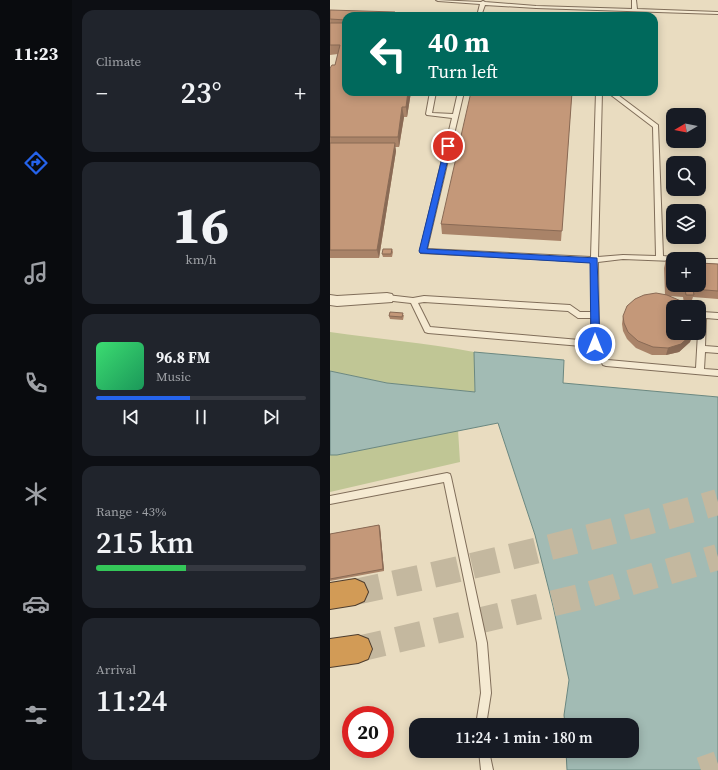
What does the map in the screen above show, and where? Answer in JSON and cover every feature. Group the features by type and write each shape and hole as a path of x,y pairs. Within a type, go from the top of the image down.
{"highway":[{"path":"330,653 358,649"}],"street":[{"path":"330,300 337,301 387,298"}],"lane":[{"path":"438,0 520,3 602,9 718,12"},
{"path":"634,0 635,10"},
{"path":"480,12 483,2"},
{"path":"431,96 429,114 455,116"},
{"path":"460,96 423,251 594,260 623,257 666,258"},
{"path":"599,96 594,260 596,315 595,344 606,364 718,373"},
{"path":"615,96 656,126 660,258"},
{"path":"706,261 718,262"},
{"path":"387,298 413,301 424,299 570,308 578,315 596,315"},
{"path":"413,301 428,330 595,344"},
{"path":"700,372 702,315 718,316"},
{"path":"701,349 718,350"},
{"path":"330,500 447,477 482,643 486,693 482,718"},
{"path":"485,758 487,770"}],"green space":[{"path":"330,332 474,352 475,392 387,383 330,371"},
{"path":"458,430 460,462 330,492 330,455 337,455"}],"water":[{"path":"474,352 564,360 563,383 718,397 718,770 567,770 566,758 639,758 639,718 564,718 569,680 553,606 535,535 498,423 337,455 330,455 330,371 387,383 475,392"}],"building":[{"path":"330,10 395,12 342,12 342,20 330,19"},
{"path":"330,23 342,23 342,96 407,96 406,107 402,107 398,137 330,137 330,68 332,65 335,65 340,45 330,45"},
{"path":"470,96 572,96 562,231 441,224"},
{"path":"330,143 395,143 377,250 330,250"},
{"path":"383,249 392,249 391,254 382,254"},
{"path":"706,263 718,264 718,291 706,290"},
{"path":"686,292 694,292 694,295 686,295"},
{"path":"656,293 667,295 679,300 666,300 666,340 685,340 681,344 668,348 653,347 638,341 628,332 623,316 627,306 635,299 644,295"},
{"path":"390,312 403,313 402,317 389,316"},
{"path":"379,525 383,569 330,579 330,534"}],"tunnel":[{"path":"355,592 537,550 718,502"},
{"path":"358,649 584,596 718,557"},
{"path":"701,770 718,764"}],"route":[{"path":"448,146 423,251 594,260 596,315 595,344"}]}
